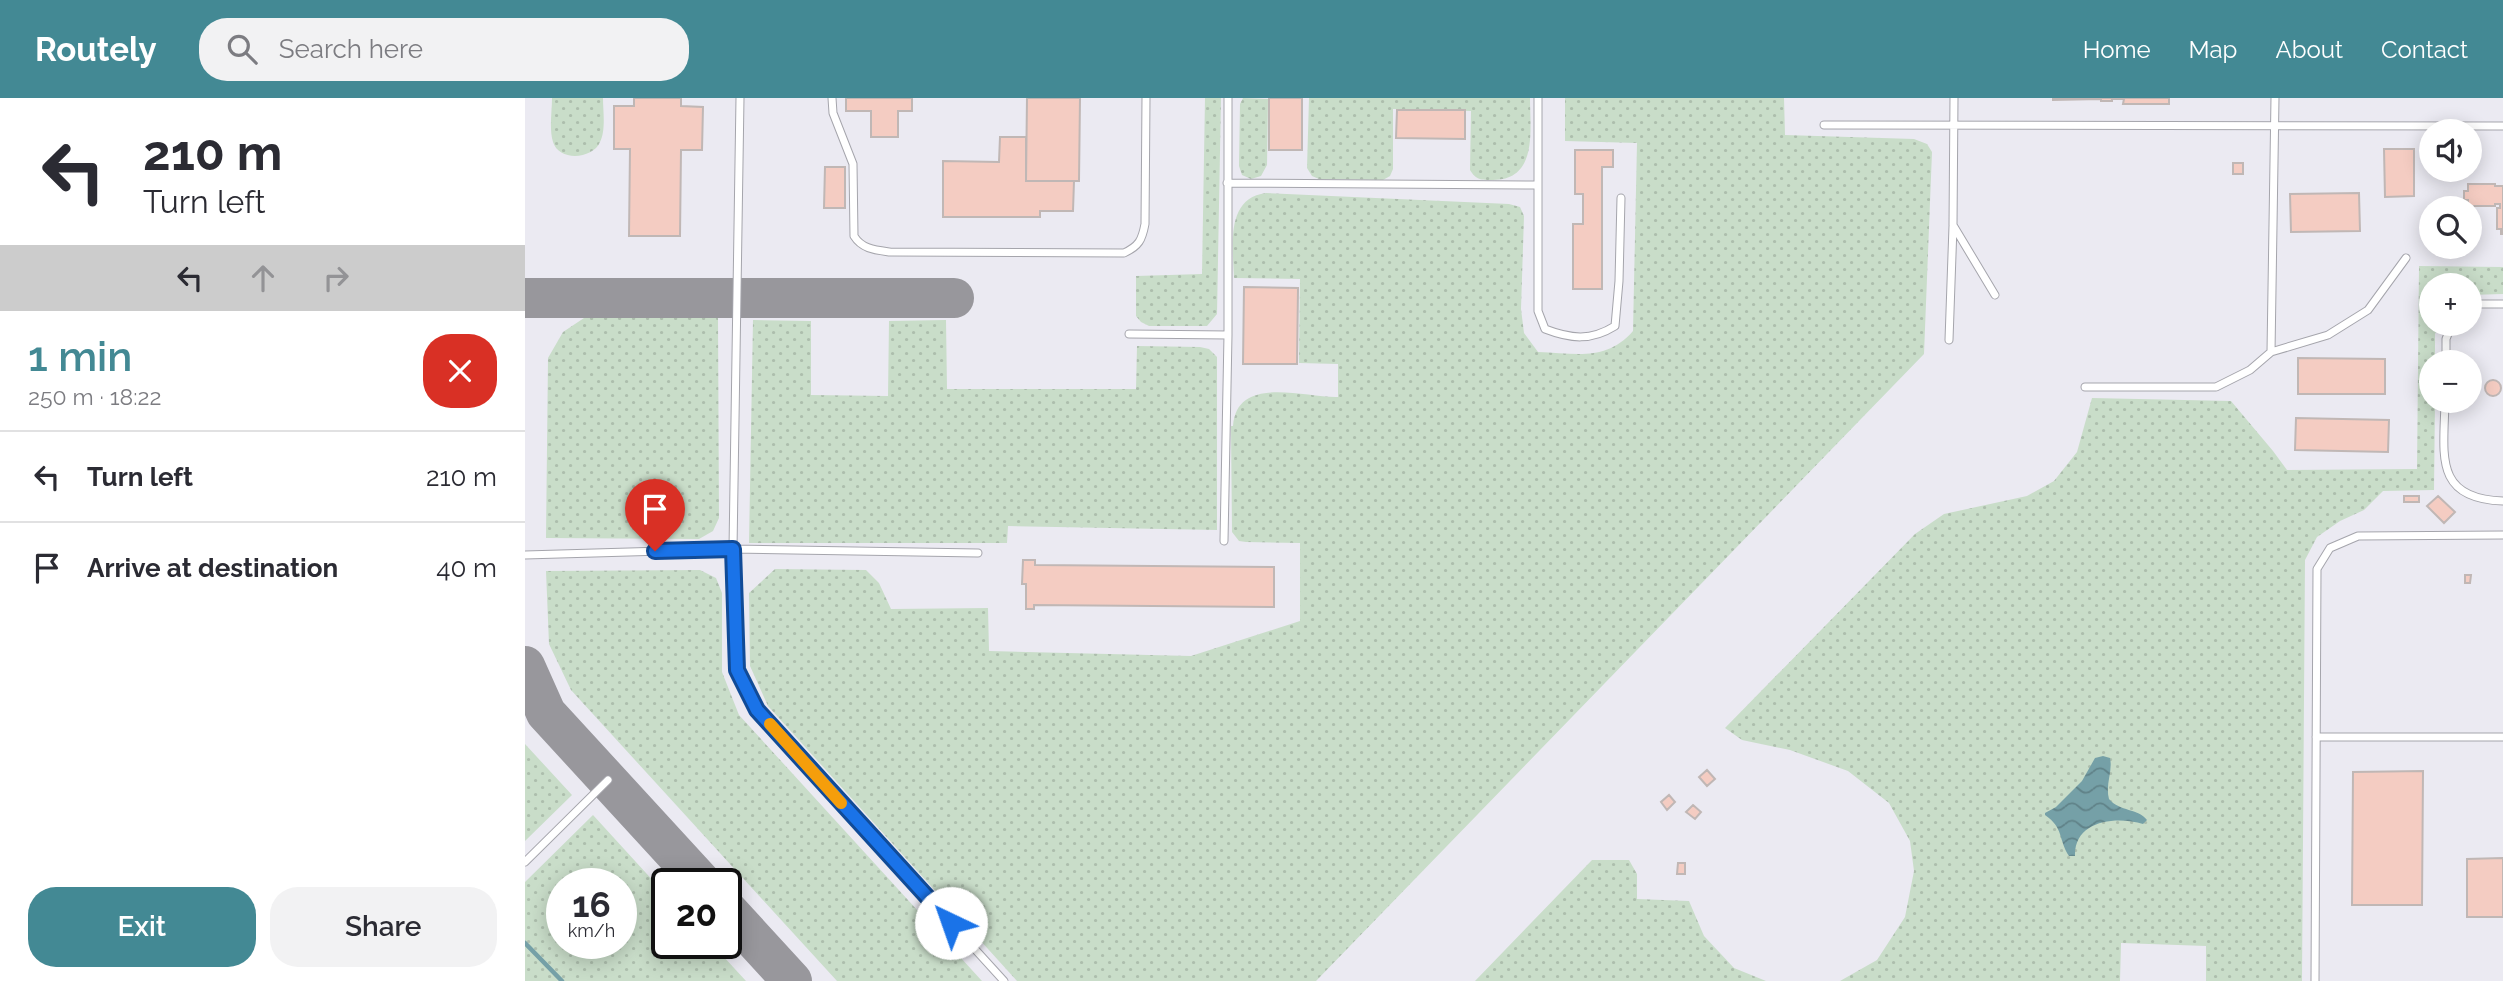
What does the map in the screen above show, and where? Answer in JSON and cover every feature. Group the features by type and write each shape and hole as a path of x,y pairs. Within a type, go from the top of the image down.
{"lane":[{"path":"740,98 733,549 737,670 757,710 1004,981"},
{"path":"832,98 833,113 853,164 852,221 853,236 858,243 869,249 890,252 1096,253 1124,253 1142,240 1145,224 1146,98"},
{"path":"1224,541 1228,335 1228,98"},
{"path":"1538,98 1538,310 1545,329 1561,336 1598,337 1615,326 1622,198"},
{"path":"1949,340 1954,98"},
{"path":"2271,352 2275,98"},
{"path":"1824,125 2503,126"},
{"path":"1227,183 1538,185"},
{"path":"1953,225 1995,295"},
{"path":"2085,387 2216,387 2250,370 2271,352 2328,335 2368,310 2406,258"},
{"path":"2482,304 2503,304"},
{"path":"1129,334 1228,335"},
{"path":"2445,413 2446,472 2459,491 2488,500 2503,501"},
{"path":"2315,981 2317,569 2330,548 2358,536 2503,535"},
{"path":"525,555 733,549 978,553"},
{"path":"2316,737 2503,737"},
{"path":"525,862 608,780"}],"green space":[{"path":"552,98 603,98 603,132 600,142 591,152 576,156 562,153 556,148 551,131"},
{"path":"1205,98 1221,98 1217,314 1207,326 1149,326 1136,316 1136,276 1202,274"},
{"path":"1243,98 1268,99 1267,165 1261,176 1251,179 1242,175 1239,166 1240,104"},
{"path":"1309,98 1530,98 1528,151 1518,172 1508,178 1479,179 1470,170 1471,111 1393,109 1393,169 1390,176 1383,180 1319,179 1312,176 1307,168"},
{"path":"1565,98 1784,98 1785,135 1914,139 1927,144 1932,152 1924,354 1316,981 1017,981 768,706 750,666 749,593 775,569 866,570 879,583 891,609 988,608 989,651 1191,656 1300,621 1300,543 1239,541 1232,532 1231,426 1237,410 1246,400 1259,394 1274,392 1338,397 1338,364 1299,363 1300,279 1234,278 1233,239 1238,214 1244,204 1253,197 1266,193 1509,204 1520,207 1524,216 1521,309 1524,333 1538,352 1601,352 1623,341 1633,331 1637,143 1565,141"},
{"path":"2419,266 2503,267 2503,294 2482,295 2482,273 2419,273 2419,336 2435,336 2435,350 2419,350 2419,413 2435,413 2434,490 2383,491 2364,510 2340,521 2317,537 2305,560 2302,981 2206,981 2206,946 2121,943 2120,981 1840,981 1877,960 1905,917 1914,871 1910,841 1889,803 1848,771 1790,750 1742,740 1725,728 1915,534 1944,514 2027,496 2054,481 2077,452 2092,398 2231,401 2287,470 2417,469"},
{"path":"584,318 718,318 719,518 713,531 699,539 546,538 548,358 563,332"},
{"path":"753,320 811,321 811,395 888,396 889,321 946,320 947,389 1136,389 1137,346 1209,349 1217,357 1217,530 1008,526 1007,543 749,543"},
{"path":"700,570 716,578 722,593 722,672 739,715 982,981 837,981 742,877 742,868 734,868 571,690 549,644 546,571"},
{"path":"525,744 572,795 525,841"},
{"path":"593,815 651,878 651,959 726,959 746,981 525,981 525,882"},
{"path":"1592,860 1629,860 1637,874 1637,899 1689,901 1704,936 1734,968 1766,981 1475,981"}],"water":[{"path":"2095,758 2110,758 2109,799 2118,806 2139,813 2147,820 2143,824 2110,821 2089,828 2077,844 2075,856 2069,856 2058,829 2045,813 2056,807 2082,781"}],"building":[{"path":"634,98 681,98 681,106 703,107 702,150 681,150 680,236 629,236 630,149 614,149 614,106 634,106"},
{"path":"846,98 912,98 912,111 898,111 898,137 871,137 871,111 846,111"},
{"path":"1027,98 1080,98 1079,181 1026,181"},
{"path":"1269,98 1302,98 1302,150 1269,150"},
{"path":"2053,98 2169,98 2169,104 2123,104 2124,99 2101,101"},
{"path":"1397,110 1465,110 1465,139 1396,138"},
{"path":"1000,137 1026,137 1026,181 1074,181 1073,211 1040,211 1040,217 943,217 943,161 999,162"},
{"path":"2384,149 2414,149 2414,196 2385,197"},
{"path":"1575,150 1613,150 1613,167 1602,167 1602,289 1573,289 1573,224 1583,224 1583,194 1575,194"},
{"path":"2233,163 2243,163 2243,174 2233,174"},
{"path":"825,167 845,167 845,208 824,208"},
{"path":"2468,184 2503,186 2503,234 2501,229 2497,229 2497,208 2500,208 2500,204 2482,206 2482,196 2464,196 2464,191 2468,191"},
{"path":"2359,193 2360,231 2291,232 2290,194"},
{"path":"1244,287 1298,288 1297,364 1243,364"},
{"path":"2298,358 2385,359 2385,394 2298,394"},
{"path":"2493,380 2501,388 2493,396 2485,388"},
{"path":"2296,418 2389,420 2388,452 2295,450"},
{"path":"2404,496 2419,496 2419,502 2404,502"},
{"path":"2438,496 2455,512 2444,523 2427,506"},
{"path":"1023,560 1035,560 1035,565 1274,567 1274,607 1034,605 1034,609 1026,609 1026,584 1022,584"},
{"path":"2465,575 2471,575 2470,583 2465,583"},
{"path":"1707,770 1715,779 1707,786 1699,777"},
{"path":"2423,771 2422,905 2352,905 2353,772"},
{"path":"1669,795 1675,802 1667,810 1661,802"},
{"path":"1693,805 1701,812 1695,819 1686,812"},
{"path":"2503,858 2503,917 2467,917 2467,859"},
{"path":"1678,863 1685,863 1685,874 1677,874"}],"waterway":[{"path":"525,943 562,981"}],"taxiway":[{"path":"525,298 954,298"},
{"path":"525,666 546,713 688,868"},
{"path":"742,926 792,981"}],"slow traffic":[{"path":"770,724 841,803"}],"route":[{"path":"655,551 733,549 737,670 757,710 951,923"}]}
